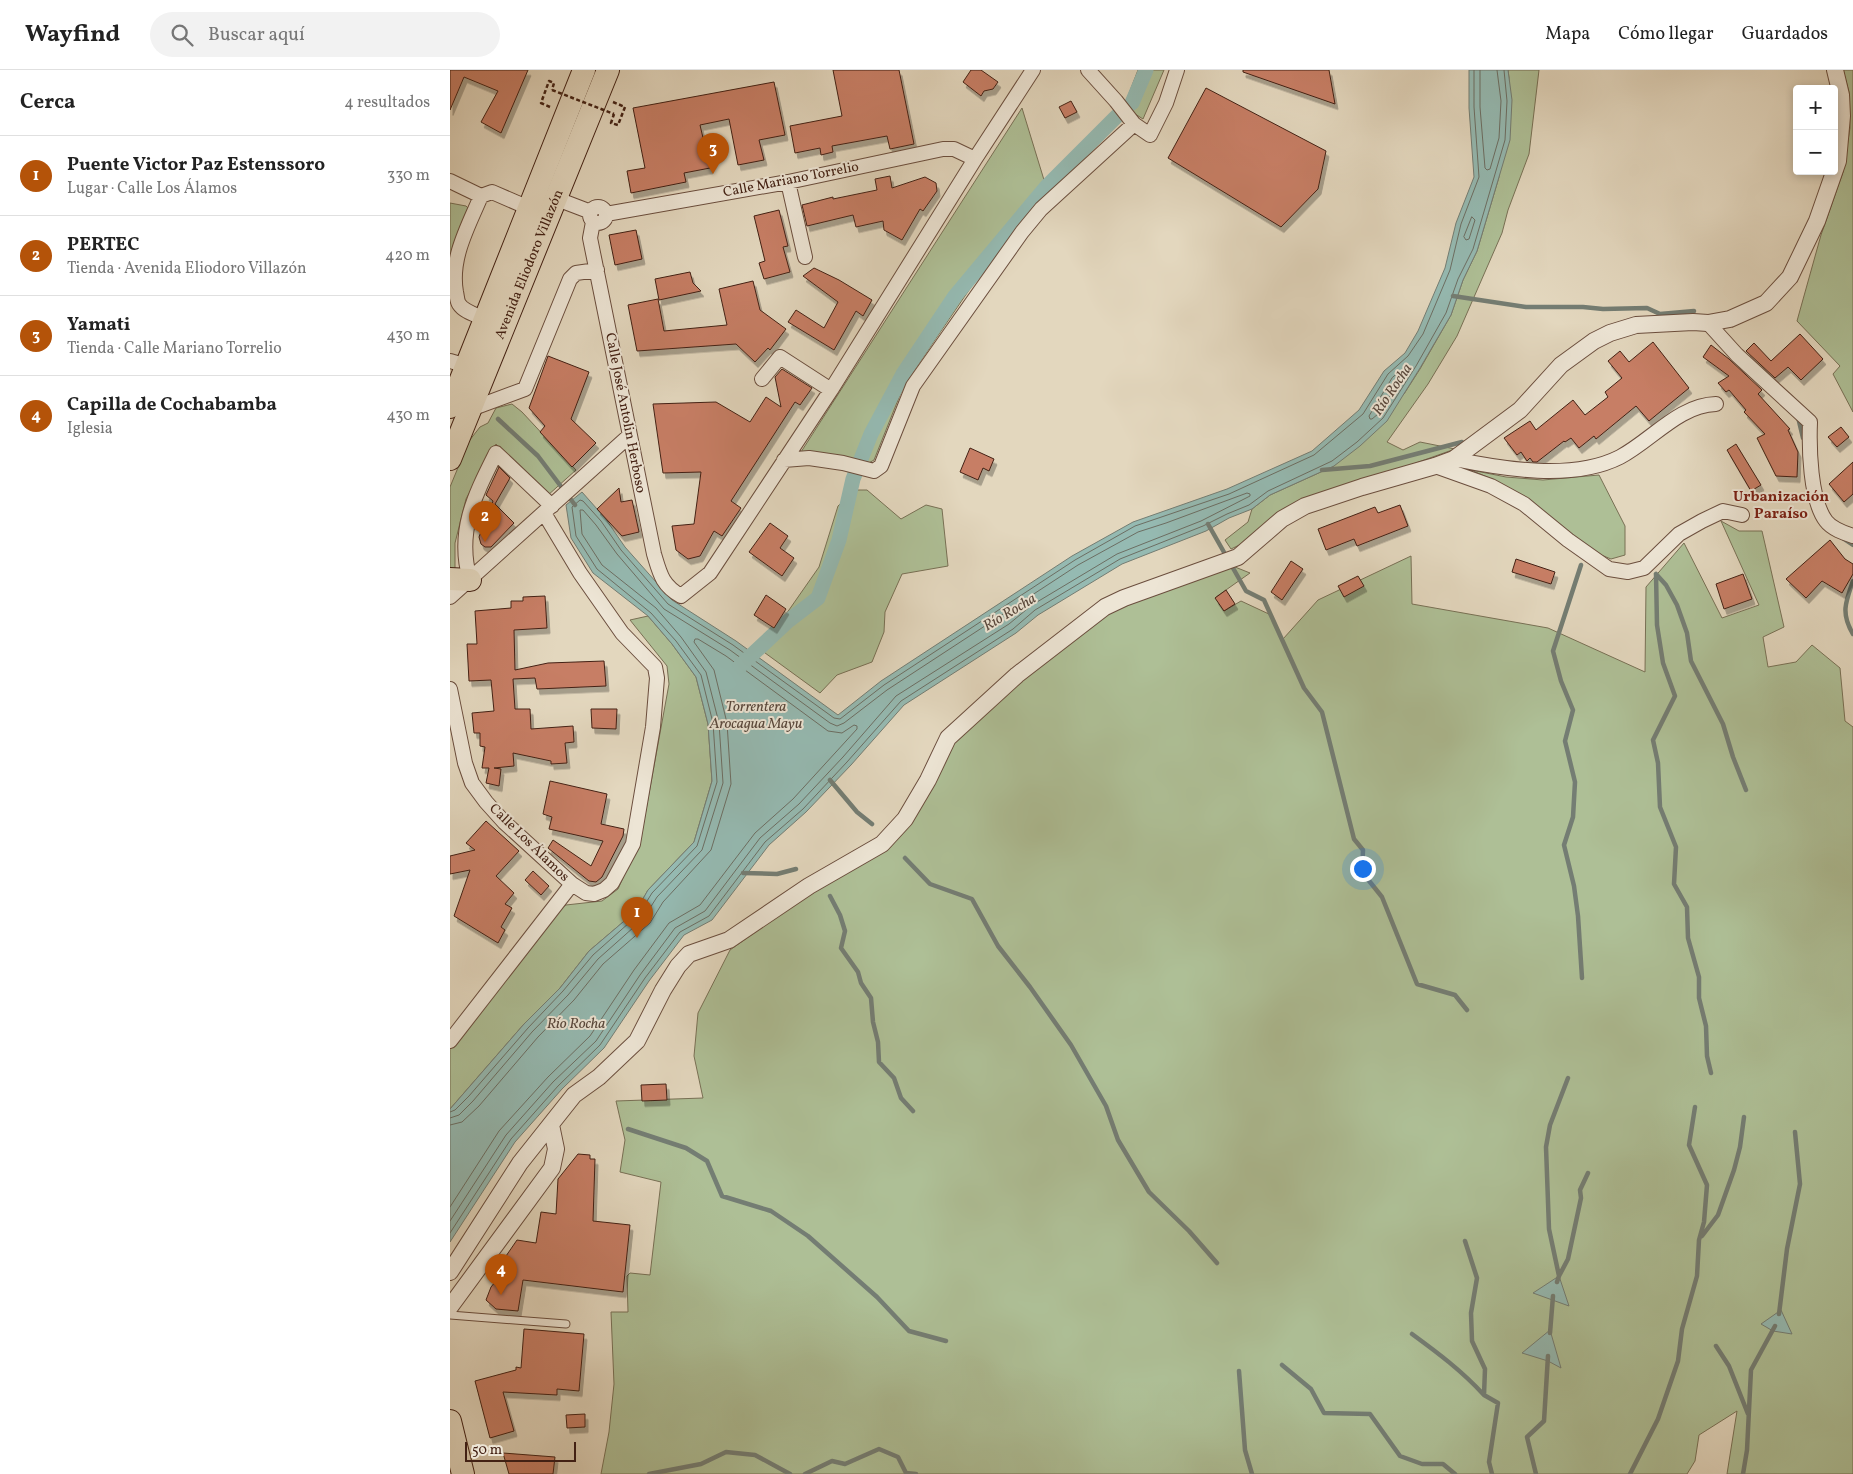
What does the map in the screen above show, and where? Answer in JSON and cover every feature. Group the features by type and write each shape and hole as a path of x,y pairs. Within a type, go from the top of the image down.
{"highway":[{"name":"Avenida Eliodoro Villazón","path":"450,459 460,408 458,364 485,319 584,70"},
{"name":"Avenida Eliodoro Villazón","path":"460,408 557,199 608,70"},
{"path":"450,386 458,364"},
{"path":"450,1422 463,1474"}],"street":[{"path":"784,460 831,390 975,158 1033,70"},
{"path":"1088,70 1134,124 1150,135 1166,103 1177,70"},
{"path":"450,1272 520,1164 574,1096 599,1077 637,1041 663,990 678,966 689,954 729,940 809,886 882,844 905,819 928,780 948,738 1017,675 1079,626 1105,607 1124,598 1238,557 1282,519 1305,506 1454,459 1520,410 1561,365 1594,341 1610,333 1636,325 1693,322 1708,324 1730,319 1766,303 1790,277 1817,221 1838,161 1842,116 1841,95 1835,70"},
{"path":"784,460 809,458 842,463 874,471 881,466 913,386 1022,232 1041,209 1134,124"},
{"name":"Calle Mariano Torrelio","path":"592,217 598,223 603,221 606,214 788,182 942,149 954,149 975,158"},
{"path":"450,181 481,196 492,192 530,208"},
{"path":"788,182 805,257"},
{"path":"481,196 459,251 454,281 458,303 466,310 485,319"},
{"path":"557,199 592,217"},
{"name":"Calle José Antolin Herboso","path":"592,217 590,238 629,436 654,554 661,577 670,590 681,596 710,573 784,460"},
{"path":"460,408 525,390 570,279 576,274 597,270"},
{"path":"1708,324 1737,355 1810,422 1809,446 1813,483 1820,507 1826,521 1842,533 1853,536"},
{"path":"762,379 780,357 831,390"},
{"path":"1454,459 1487,466 1539,471 1559,471 1591,466 1620,457 1702,404 1716,404"},
{"path":"450,608 457,587 552,506 629,436"},
{"name":"Calle Los Álamos","path":"450,689 465,763 472,783 486,802 504,822 572,884 586,893 594,894 612,884 633,844 653,726 657,678 655,667 622,632 580,573 552,506 496,453 475,494 467,519 465,562 457,587"},
{"path":"1435,466 1491,486 1524,504 1568,540 1610,568 1628,572 1644,568 1678,534 1702,521 1723,511 1742,514"},
{"path":"450,1041 572,884"},
{"path":"450,1307 552,1168 556,1149 551,1125"}],"lane":[{"path":"450,1315 566,1324"}],"path":[{"path":"546,90 549,81 554,83 552,90 614,114 611,123 618,125 625,107"}],"green space":[{"path":"1138,70 1164,70 1143,119 1132,112 1128,96"},
{"path":"1508,70 1539,70 1529,154 1508,210 1502,233 1457,336 1428,384 1387,442 1403,450 1420,442 1455,449 1399,469 1231,549 1225,540 1248,522 1252,509 1270,495 1334,466 1404,394 1420,369 1451,315 1463,280 1477,251 1499,177 1509,78"},
{"path":"1843,70 1853,70 1853,412 1833,374 1840,366 1797,321 1821,235 1843,172 1850,128 1849,92"},
{"path":"1022,108 1048,193 1004,239 904,385 874,460 867,464 840,456 801,452"},
{"path":"450,203 466,206 469,209 450,256"},
{"path":"512,404 522,412 576,470 547,496 496,444 466,499 455,543 455,572 450,570 450,487 469,441 480,427 488,423 496,408"},
{"path":"1471,470 1506,477 1543,480 1599,475 1625,526 1625,555 1611,559 1594,552 1524,499 1496,481"},
{"path":"855,490 867,490 901,519 926,505 942,509 948,566 902,574 885,612 884,632 872,662 837,675 820,693 761,650 819,567 838,506"},
{"path":"1721,521 1739,531 1762,531 1784,627 1763,637 1768,667 1796,662 1812,645 1840,668 1845,721 1853,727 1853,1474 1727,1474 1737,1411 1699,1435 1695,1461 1687,1474 601,1474 609,1432 614,1384 611,1312 628,1312 627,1276 630,1273 650,1275 661,1182 620,1172 625,1140 616,1101 703,1098 694,1056 698,1013 730,950 793,905 886,849 952,745 1020,679 1114,607 1230,565 1250,573 1216,597 1224,611 1241,601 1271,615 1283,639 1318,600 1411,556 1412,604 1548,628 1645,672 1646,587 1684,543 1722,618 1759,605"},
{"path":"648,616 672,644 696,677 708,724 712,781 694,842 648,890 636,911 589,951 560,988 524,1024 450,1109 450,1049 556,911 566,905 602,901 618,889 641,837 669,684 667,666 630,620"}],"water":[{"name":"Río Rocha","path":"1469,70 1508,70 1512,100 1510,140 1477,251 1463,280 1451,315 1387,421 1360,446 1334,466 1270,495 1252,509 1229,518 1206,531 1122,564 1038,615 1016,633 904,705 806,812 769,845 712,920 684,935 649,981 604,1048 562,1089 515,1142 450,1242 450,1109 524,1024 560,988 589,951 636,911 648,890 694,842 712,781 708,724 696,677 672,644 648,616 593,573 571,538 566,505 582,492 605,518 625,547 672,600 736,641 838,715 881,681 1072,556 1133,522 1227,489 1312,451 1359,410 1384,371 1405,353 1418,331 1445,268 1456,223 1474,177 1469,108"},
{"path":"1559,1276 1569,1306 1533,1293"},
{"path":"1781,1310 1792,1334 1773,1331 1761,1324"},
{"path":"1550,1330 1561,1368 1548,1361 1522,1353"}],"building":[{"path":"450,70 528,70 501,133 481,122 498,91 464,77 450,110"},
{"path":"833,70 899,70 914,144 890,149 887,136 832,146 833,152 821,155 820,148 795,153 790,126 842,116"},
{"path":"971,70 981,70 998,82 993,89 984,91 981,96 963,82"},
{"path":"1243,70 1329,70 1335,104 1243,72"},
{"path":"774,82 785,135 759,140 764,160 738,165 729,119 700,125 710,168 684,173 686,182 631,193 627,171 645,168 633,108"},
{"path":"1206,88 1326,151 1318,189 1281,227 1168,158"},
{"path":"1071,101 1077,112 1065,118 1059,107"},
{"path":"890,176 892,188 925,177 936,183 937,191 923,211 920,209 902,240 884,230 883,221 856,227 853,215 807,226 802,205 833,197 833,199 877,190 875,179"},
{"path":"779,210 788,246 783,247 790,272 764,279 759,263 765,261 754,216"},
{"path":"636,230 642,259 615,265 609,235"},
{"path":"814,268 839,280 872,300 863,316 856,311 834,350 788,322 796,310 824,328 838,302 803,276"},
{"path":"690,272 693,283 701,291 659,300 655,279"},
{"path":"753,281 760,310 786,329 770,350 768,348 755,362 736,344 637,351 628,305 658,299 664,331 727,325 719,289"},
{"path":"1800,334 1823,359 1801,380 1788,367 1775,378 1746,351 1754,343 1771,361"},
{"path":"1653,342 1689,388 1649,421 1636,406 1596,439 1594,436 1579,448 1571,438 1564,441 1537,462 1533,462 1530,458 1527,461 1521,452 1517,455 1504,438 1530,421 1536,430 1573,400 1585,415 1608,397 1605,392 1622,378 1608,361 1620,351 1629,362"},
{"path":"1711,345 1762,390 1758,394 1790,429 1788,430 1798,452 1797,477 1776,476 1757,438 1765,434 1744,412 1746,410 1729,390 1726,392 1718,383 1729,376 1703,357"},
{"path":"548,356 589,372 571,419 596,443 572,467 540,432 545,426 529,408"},
{"path":"782,369 812,388 800,405 795,402 731,501 741,508 722,536 714,531 700,556 688,559 676,550 672,526 694,524 701,472 663,473 653,404 716,402 750,422 766,397 781,407 775,377"},
{"path":"1841,427 1849,437 1837,447 1828,437"},
{"path":"1736,444 1761,485 1751,491 1727,450"},
{"path":"970,448 994,459 989,471 983,468 978,480 960,472"},
{"path":"1853,462 1853,494 1844,502 1829,484"},
{"path":"499,467 510,478 495,504 514,523 491,547 485,547 481,544 479,537 493,501 486,495"},
{"path":"619,488 621,502 632,500 639,532 622,536 597,509"},
{"path":"1400,505 1408,526 1357,546 1354,539 1326,550 1318,529 1375,507 1378,513"},
{"path":"770,523 788,536 780,548 794,558 782,576 749,552"},
{"path":"1830,540 1845,559 1853,564 1853,574 1842,593 1822,581 1806,598 1786,579"},
{"path":"1516,559 1555,572 1551,584 1512,572"},
{"path":"1291,561 1303,569 1282,600 1271,592"},
{"path":"1743,574 1752,599 1724,609 1716,584"},
{"path":"1358,576 1364,586 1344,597 1338,586"},
{"path":"1226,590 1235,604 1224,611 1215,598"},
{"path":"766,595 786,609 774,628 754,615"},
{"path":"545,596 547,628 514,630 515,670 548,663 604,661 606,686 537,689 535,678 513,679 515,709 530,709 531,729 573,726 574,742 565,743 567,763 551,764 551,761 513,753 514,766 494,768 501,769 499,786 486,783 489,768 482,768 485,747 480,746 480,733 474,733 472,713 494,711 491,680 469,681 467,644 477,644 475,611 511,608 511,601 523,601 523,597"},
{"path":"591,709 617,709 616,729 592,728"},
{"path":"550,781 607,794 601,824 624,829 623,836 602,877 596,882 589,881 548,848 553,840 591,866 603,841 549,829 552,817 543,814"},
{"path":"486,821 519,851 496,876 514,893 505,904 512,908 501,927 505,930 498,943 454,916 470,870 450,874 450,856 475,850 466,843"},
{"path":"533,871 549,886 541,895 525,880"},
{"path":"666,1084 667,1100 642,1101 641,1085"},
{"path":"578,1154 590,1155 590,1159 595,1159 593,1221 630,1225 623,1292 523,1280 518,1311 496,1309 486,1300 491,1287 512,1261 506,1256 517,1240 536,1243 541,1212 556,1214 558,1179"},
{"path":"524,1329 584,1334 579,1391 557,1389 557,1395 503,1392 514,1431 490,1438 475,1381 516,1370 516,1367 521,1368"},
{"path":"585,1414 585,1427 567,1428 566,1415"},
{"path":"503,1453 555,1457 553,1474 509,1474"}],"waterway":[{"path":"1132,103 1146,70"},
{"path":"740,666 788,621 818,598 839,540 853,479 871,434 903,374 955,296 1047,186 1117,116"},
{"path":"1453,296 1526,307 1647,308 1660,314 1694,311"},
{"path":"1798,417 1803,438"},
{"name":"Torrentera Arocagua Mayu","path":"498,419 538,456 575,505"},
{"path":"1322,470 1370,466 1462,442"},
{"path":"1208,524 1246,591 1264,600 1304,688 1322,712 1354,839 1363,850 1362,872 1382,897 1417,984 1455,995 1467,1010"},
{"path":"1844,539 1853,545"},
{"path":"1581,565 1553,651 1561,681 1573,710 1565,741 1575,782 1573,817 1564,845 1574,886 1582,978"},
{"path":"1656,574 1657,625 1663,663 1675,696 1653,740 1658,763 1660,807 1676,847 1674,884 1687,907 1688,938 1699,977 1699,998 1706,1026 1707,1056 1711,1073"},
{"path":"1656,574 1666,585 1677,605 1687,633 1691,661 1723,724 1746,790"},
{"path":"1853,581 1845,608 1849,627 1853,634"},
{"path":"830,780 857,812 872,824"},
{"path":"905,858 930,884 972,899 998,946 1071,1045 1106,1106 1118,1140 1149,1192 1189,1231 1217,1263"},
{"path":"743,873 777,874 796,869"},
{"path":"830,896 840,915 845,931 841,948 858,972 861,983 871,998 879,1062 894,1078 901,1098 913,1111"},
{"path":"1557,1282 1559,1276 1549,1229 1546,1147 1550,1125 1568,1078"},
{"path":"1630,1474 1658,1419 1678,1361 1682,1329 1697,1276 1699,1240 1704,1222 1707,1185 1689,1145 1695,1107"},
{"path":"1702,1236 1718,1215 1734,1170 1740,1147 1744,1117"},
{"path":"628,1129 686,1148 707,1161 722,1196 771,1211 808,1236 877,1297 909,1331 946,1341"},
{"path":"1779,1314 1787,1249 1800,1184 1795,1132"},
{"path":"1559,1276 1568,1259 1581,1198 1580,1190 1588,1173"},
{"path":"1465,1241 1477,1278 1471,1313 1472,1341 1485,1369 1484,1395 1498,1403 1489,1462 1492,1474"},
{"path":"1550,1333 1553,1296"},
{"path":"1743,1474 1747,1450 1751,1370 1775,1326"},
{"path":"1412,1334 1458,1370 1484,1395"},
{"path":"1716,1346 1729,1366 1748,1414"},
{"path":"1536,1474 1527,1437 1544,1421 1548,1356"},
{"path":"1282,1365 1311,1389 1324,1413 1370,1414 1400,1456 1422,1464 1443,1464 1455,1474"},
{"path":"1239,1371 1245,1450 1252,1474"},
{"path":"805,1474 832,1461 845,1464 879,1449 898,1457 906,1473 916,1474"},
{"path":"649,1474 701,1464 726,1452 755,1455 790,1474"}],"place":[{"name":"Yamati","path":"713,174"},
{"name":"PERTEC","path":"485,542"},
{"name":"Puente Victor Paz Estenssoro","path":"637,938"},
{"name":"Capilla de Cochabamba","path":"501,1295"}],"district":[{"name":"Urbanización Paraíso","path":"1781,506"}]}
